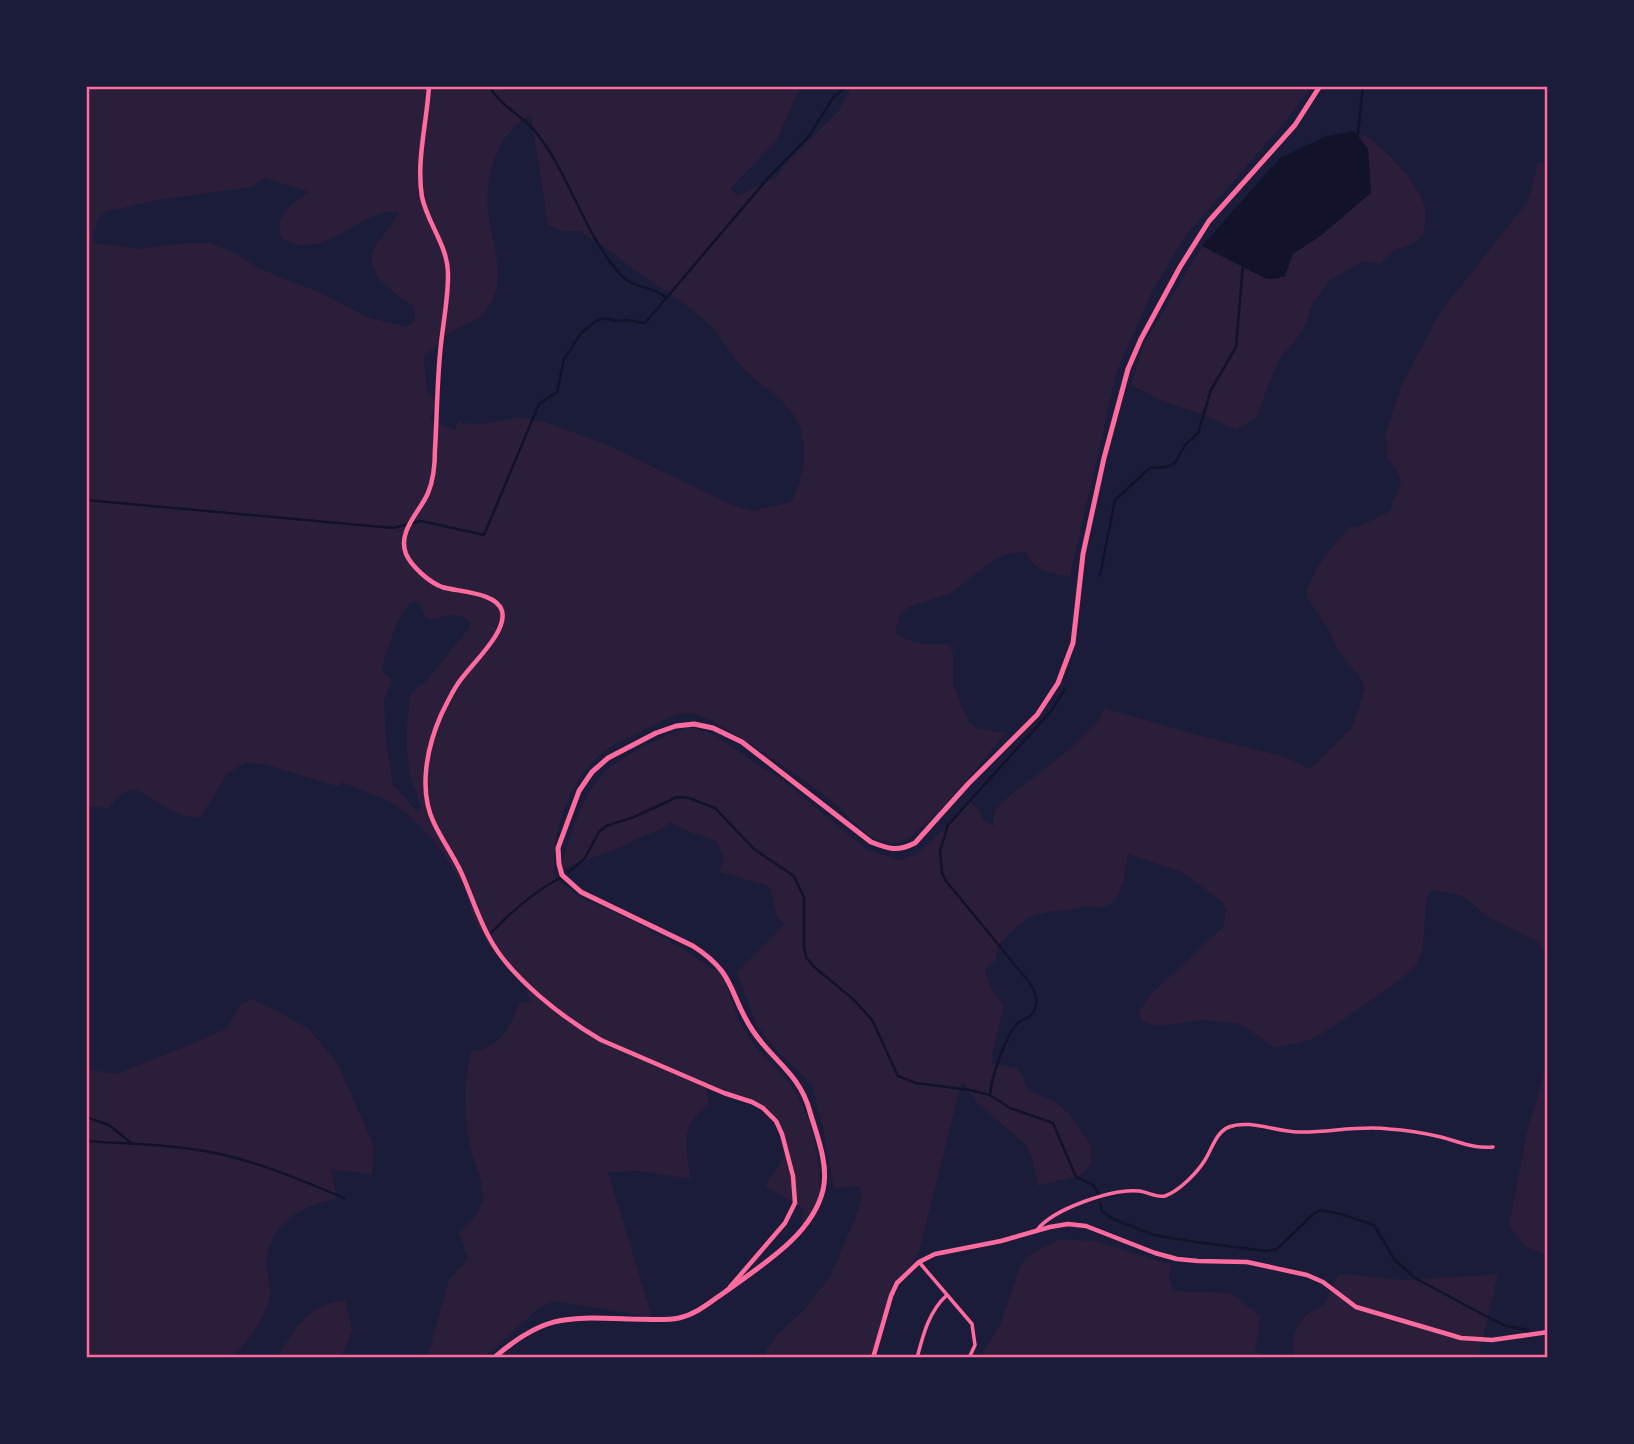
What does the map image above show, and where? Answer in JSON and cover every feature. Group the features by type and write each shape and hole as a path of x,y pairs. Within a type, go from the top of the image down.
{"main road":[{"path":"494,1358 527,1331 553,1321 581,1318 678,1318 704,1307 779,1252 795,1236 819,1201 824,1183 824,1166 803,1090 754,1033 721,968 709,956 581,892 562,875 558,848 579,791 592,772 608,758 656,733 676,726 694,724 713,728 741,742 871,842 890,849 903,849 915,843 968,783 1037,715 1058,683 1073,643 1083,554 1104,458 1128,369 1141,339 1209,222 1228,197 1296,125 1321,86"}],"street":[{"path":"429,86 422,192 430,223 443,247 448,274 433,477 428,495 410,523 404,541 406,553 413,565 426,577 440,586 486,597 499,605 503,612 492,641 457,685 441,716 430,750 425,781 429,812 462,874 491,941 506,962 530,986 601,1040 705,1085 752,1102 763,1108 776,1121 793,1176 795,1203 785,1223 727,1290"},
{"path":"1037,1230 1056,1213 1114,1193 1139,1191 1156,1196 1166,1195 1194,1174 1221,1132 1231,1126 1256,1126 1299,1132 1386,1128 1438,1136 1475,1148 1493,1147"},
{"path":"873,1358 897,1283 919,1262 935,1255 1069,1224 1086,1226 1177,1259 1232,1260 1278,1268 1323,1282 1356,1307 1461,1338 1492,1340 1548,1332"},
{"path":"919,1262 972,1324 975,1345 969,1358"},
{"path":"917,1358 929,1320 947,1294"}],"shaded area":[{"path":"86,86 801,86 776,141 730,189 738,196 775,179 793,156 837,113 852,86 1312,86 1283,124 1186,235 1152,292 1117,371 1070,576 1038,567 1026,551 1004,555 951,593 909,607 900,614 895,631 901,636 920,643 948,644 953,653 953,684 968,721 976,728 1006,733 923,826 899,843 875,839 833,802 761,751 718,724 689,713 666,719 616,743 594,761 576,783 557,830 554,877 576,895 635,922 724,976 748,1037 790,1084 802,1104 813,1134 819,1167 817,1215 802,1227 803,1208 765,1186 787,1153 771,1113 743,1098 706,1089 709,1105 693,1121 686,1138 691,1179 638,1171 608,1172 652,1317 555,1301 540,1307 484,1358 427,1358 449,1280 468,1259 459,1232 472,1220 482,1199 480,1177 467,1129 466,1082 471,1051 481,1050 496,1041 507,1028 520,1003 530,1002 525,982 494,952 475,922 462,882 432,838 409,815 391,802 342,782 340,787 264,764 244,763 227,774 200,818 172,811 133,789 119,796 108,808 91,807 86,813","holes":["531,115 548,225 562,231 583,231 706,321 740,365 783,402 795,416 802,435 804,454 799,484 791,502 753,511 732,505 610,446 545,422 520,417 482,424 462,423 459,420 455,430 430,420 437,401 427,392 424,357 448,334 484,313 496,289 497,261 488,209 489,177 499,148 518,124","265,178 309,192 286,211 280,223 282,238 297,244 312,245 327,241 369,218 399,212 374,248 371,257 383,282 414,307 415,320 407,327 370,318 321,293 258,268 237,254 211,243 183,243 140,249 95,243 92,237 98,219 105,212 157,200 252,187","415,601 419,604 426,618 451,615 463,617 469,621 470,627 426,681 411,693 407,751 411,778 421,807 416,810 393,785 386,740 384,701 391,680 381,669 397,622 410,603"]},
{"path":"1354,131 1368,149 1371,193 1319,237 1293,254 1285,276 1267,279 1202,246 1280,158 1327,136"},
{"path":"1365,135 1391,157 1416,188 1426,211 1423,236 1412,244 1394,250 1380,264 1363,261 1330,280 1312,304 1305,326 1280,358 1257,417 1236,430 1205,415 1162,401 1131,385 1143,346 1202,246 1267,279 1293,254 1371,193 1368,149 1360,138"},
{"path":"1538,163 1548,163 1548,960 1538,942 1488,917 1462,895 1430,890 1417,964 1387,989 1316,1037 1275,1048 1241,1024 1204,1020 1154,1026 1141,1021 1139,1012 1150,995 1224,926 1226,908 1219,899 1182,872 1128,854 1122,885 1110,904 1101,908 1081,906 1078,909 1052,911 1030,917 999,944 995,962 985,970 990,987 1004,1006 992,1064 1018,1068 1029,1091 1056,1102 1069,1114 1092,1147 1091,1165 1079,1176 1038,1186 1032,1157 1025,1144 978,1104 962,1082 918,1255 892,1291 870,1358 764,1358 776,1336 803,1311 830,1277 858,1212 860,1186 834,1188 812,1085 768,1041 755,1021 737,972 784,925 776,913 769,886 720,872 724,855 715,840 689,832 670,822 660,830 622,847 564,868 562,863 574,826 597,780 624,757 688,727 713,734 791,787 866,849 898,860 915,855 954,821 969,801 978,808 983,820 994,826 994,812 1002,802 1070,749 1099,720 1104,708 1286,757 1310,769 1352,728 1365,689 1361,679 1337,649 1329,630 1306,596 1309,585 1324,558 1351,526 1358,527 1390,511 1401,482 1396,469 1387,458 1386,433 1403,382 1441,311 1528,201"},
{"path":"251,999 309,1029 338,1064 374,1147 372,1175 331,1169 337,1199 302,1210 292,1216 276,1233 266,1261 269,1300 252,1334 235,1353 217,1357 86,1358 86,1069 116,1074 184,1047 226,1029 242,1003"},
{"path":"1548,1060 1548,1256 1525,1247 1509,1225 1527,1133"},
{"path":"1060,1239 1095,1241 1171,1265 1169,1278 1173,1291 1230,1293 1261,1316 1255,1349 1268,1358 980,1358 1000,1325 1021,1264 1032,1253"},
{"path":"1498,1274 1478,1358 1294,1358 1294,1339 1298,1325 1308,1314 1324,1305 1338,1275 1403,1280"},
{"path":"345,1300 352,1330 341,1358 277,1358 296,1328 312,1312 332,1302"}],"waterway":[{"path":"489,86 500,100 532,128 549,151 596,241 620,274 632,283 667,298"},
{"path":"86,500 393,528 421,521 484,535 539,404 557,392 564,359 581,333 596,321 605,318 645,323 768,178 809,136 833,98 846,86"},
{"path":"1356,136 1363,86"},
{"path":"1100,575 1115,500 1150,468 1166,467 1175,463 1185,445 1198,433 1211,390 1236,347 1243,264"},
{"path":"990,1095 1004,1045 1019,1022 1033,1012 1036,998 1029,982 946,881 942,873 940,851 948,825 1052,710 1065,689"},
{"path":"569,872 585,858 599,832 606,826 634,817 677,797 689,798 715,808 754,849 794,876 804,898 806,957 872,1020 898,1076 916,1083 990,1095 1010,1108 1053,1123 1076,1177 1093,1185 1100,1196"},
{"path":"491,933 523,902 560,878"},
{"path":"86,1117 109,1125 131,1143"},
{"path":"86,1141 179,1147 210,1152 245,1160 344,1198"},
{"path":"1100,1204 1102,1211 1113,1219 1154,1235 1266,1251 1277,1249 1320,1210 1341,1214 1374,1225 1394,1259 1415,1278 1493,1320 1528,1330"}]}
